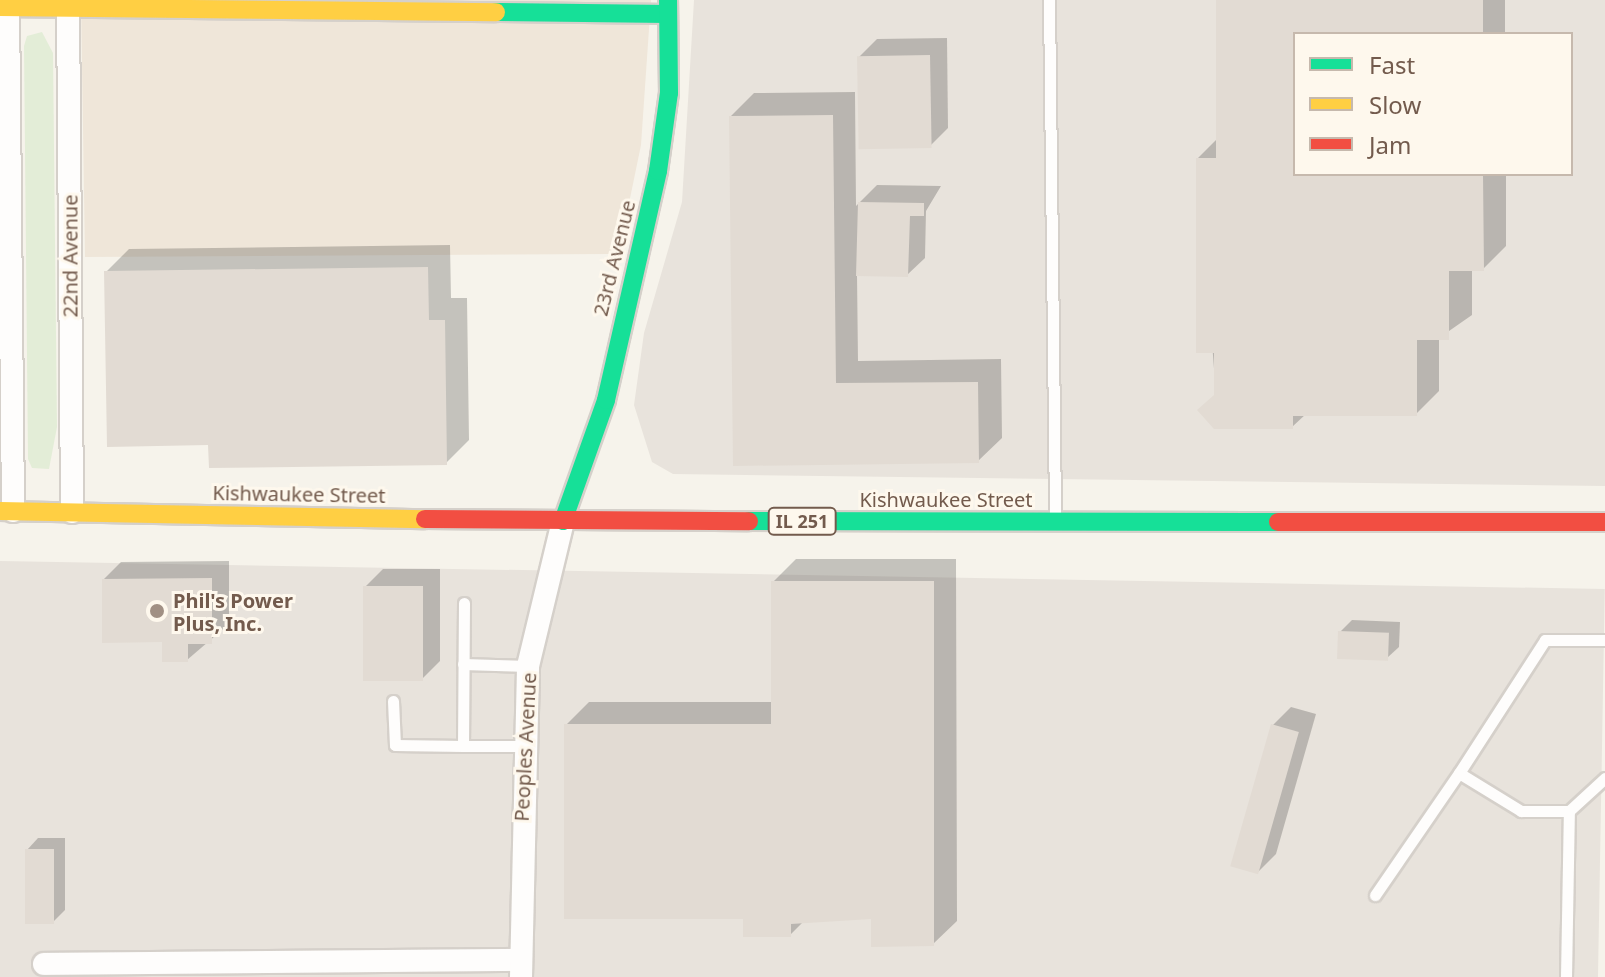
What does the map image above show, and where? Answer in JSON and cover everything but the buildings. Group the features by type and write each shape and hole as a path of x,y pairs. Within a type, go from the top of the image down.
{"main road":[{"path":"6,5 668,7"},
{"name":"23rd Avenue","path":"563,521 606,400 658,171 669,93 668,7"},
{"name":"Kishwaukee Street","path":"6,511 563,521 1605,522"}],"street":[{"name":"22nd Avenue","path":"68,4 72,512"},
{"path":"6,5 6,511"},
{"name":"Peoples Avenue","path":"521,969 523,746 528,666 563,521"},
{"path":"44,964 521,969"}],"lane":[{"path":"1049,0 1055,521"},
{"path":"463,746 464,603"},
{"path":"1375,895 1545,640 1605,640"},
{"path":"463,664 528,666"},
{"path":"393,701 395,745 523,746"},
{"path":"1459,773 1521,811 1569,811 1605,778"},
{"path":"1566,977 1569,811"}],"shaded area":[{"path":"81,0 651,0 641,145 621,242 609,254 85,257"},
{"path":"694,0 1605,0 1605,486 673,474 652,462 634,405 644,333 682,202"},
{"path":"0,561 1605,589 1598,977 0,977"}],"green space":[{"path":"42,32 53,53 57,427 49,469 32,468 28,459 24,46 27,36"}],"traffic: fast":[{"path":"563,521 606,400 658,171 669,93 668,0"},
{"path":"496,12 668,14"},
{"path":"749,521 1278,522"}],"traffic: slow":[{"path":"0,7 496,12"},
{"path":"0,511 425,519"}],"traffic: jam":[{"path":"425,519 749,521"},
{"path":"1278,522 1605,522"}],"place":[{"name":"Phil's Power Plus, Inc.","path":"157,611"}]}
